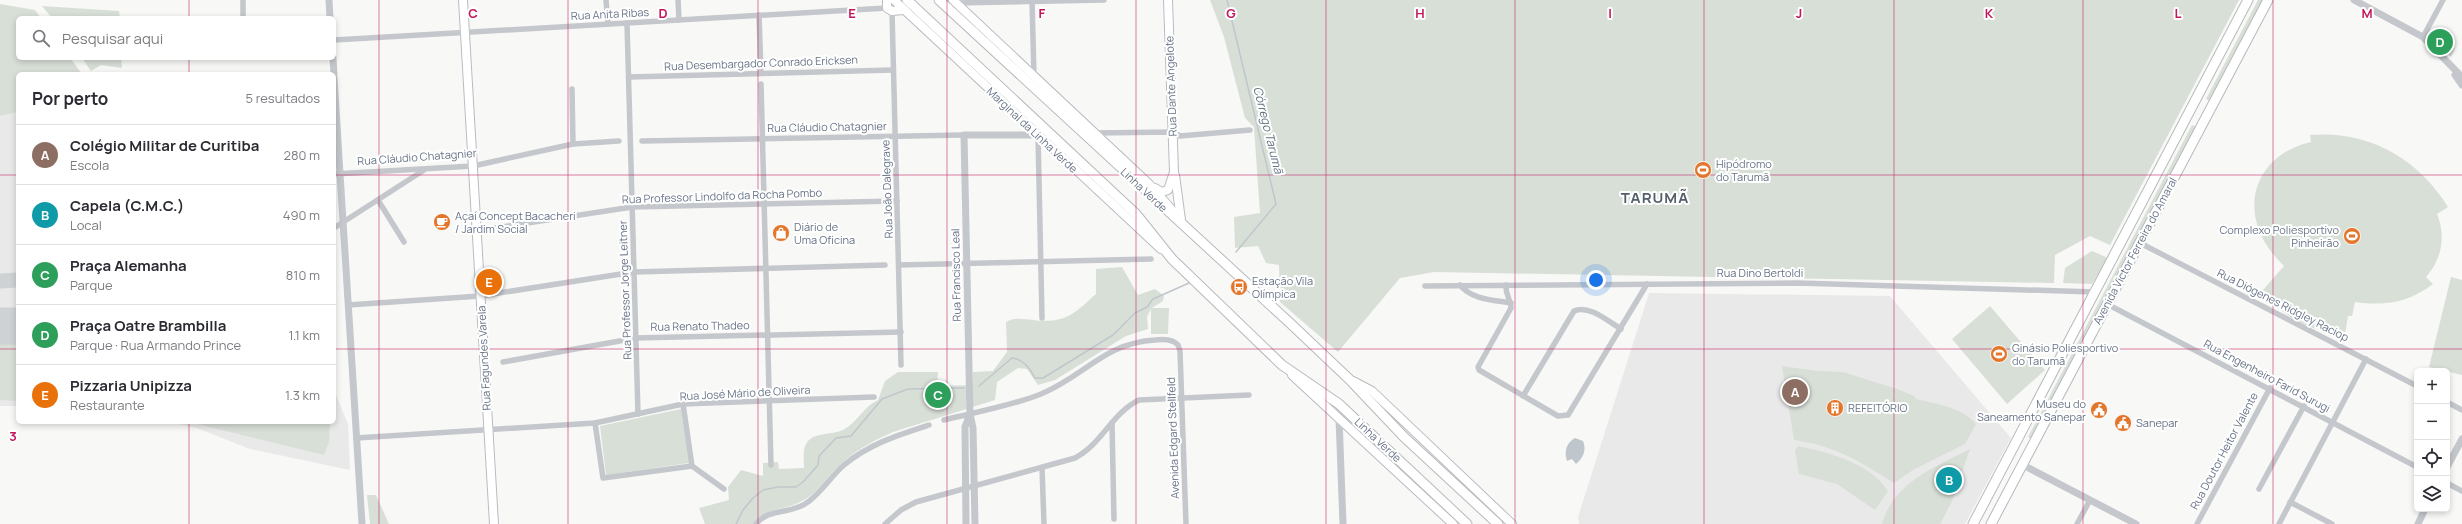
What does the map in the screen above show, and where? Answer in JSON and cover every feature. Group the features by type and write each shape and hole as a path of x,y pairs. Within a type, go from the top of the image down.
{"highway":[{"name":"Linha Verde","path":"907,0 1136,214 1172,259 1282,364 1339,404 1467,524"},
{"name":"Linha Verde","path":"939,0 1349,379 1404,437 1498,524"},
{"name":"Avenida Victor Ferreira do Amaral","path":"1973,524 2248,0"},
{"name":"Avenida Victor Ferreira do Amaral","path":"1991,524 2268,0"},
{"path":"2196,100 2201,109 2211,108"},
{"path":"2186,119 2196,118 2201,127"},
{"path":"1995,483 1999,491 2009,491"},
{"path":"1984,504 1993,503 1998,511"}],"main road":[{"name":"Rua Fagundes Varela","path":"463,0 494,524"},
{"name":"Marginal da Linha Verde","path":"894,0 1139,231 1172,259"},
{"name":"Rua Dante Angelote","path":"1168,0 1174,172 1181,220"},
{"path":"954,1 1149,184 1194,235"},
{"path":"888,6 904,10"},
{"name":"Rua Dante Angelote","path":"1149,184 1158,191 1167,191 1171,185 1174,172"},
{"name":"Linha Verde","path":"1282,364 1453,524"},
{"name":"Linha Verde","path":"1349,379 1372,391 1512,524"}],"street":[{"path":"243,0 243,16"},
{"path":"329,0 330,16"},
{"path":"606,0 608,24"},
{"path":"678,0 679,20"},
{"path":"954,1 1104,0"},
{"path":"2423,37 2443,0"},
{"path":"1032,1 1034,76"},
{"path":"2357,1 2423,37 2462,77"},
{"name":"Rua Anita Ribas","path":"336,40 888,6"},
{"name":"Rua João Dalegrave","path":"888,6 893,70 901,365"},
{"path":"759,15 761,73"},
{"name":"Rua Professor Jorge Leitner","path":"627,23 638,414"},
{"path":"333,60 334,72"},
{"path":"2446,61 2462,85"},
{"name":"Rua Desembargador Conrado Ericksen","path":"629,77 893,70"},
{"path":"761,84 771,465"},
{"path":"572,89 573,144"},
{"path":"1013,134 1021,129 1024,123"},
{"path":"1094,133 1173,132 1180,136 1250,130"},
{"name":"Rua Cláudio Chatagnier","path":"642,141 1013,134 1038,135"},
{"name":"Rua Francisco Leal","path":"964,135 970,414"},
{"path":"1038,135 1042,318"},
{"path":"336,141 337,173 343,223 362,524"},
{"name":"Rua Cláudio Chatagnier","path":"337,173 473,166 573,144 619,142"},
{"path":"1038,151 1047,144"},
{"path":"336,227 426,168"},
{"path":"378,200 404,242"},
{"name":"Rua Professor Lindolfo da Rocha Pombo","path":"476,231 632,207 897,200"},
{"name":"Rua Diógenes Ridgley Raciop","path":"2140,243 2414,384"},
{"path":"899,265 1152,259"},
{"path":"348,305 480,296 634,272 885,266"},
{"name":"Rua Dino Bertoldi","path":"1425,286 1798,283 2095,292"},
{"path":"1511,303 1507,315 1478,366 1479,370 1558,416 1568,415 1621,330 1647,284"},
{"path":"1506,285 1506,295 1511,303"},
{"path":"1460,286 1466,292 1474,296 1511,303"},
{"name":"Rua Engenheiro Farid Surugi","path":"2107,304 2270,388 2414,465"},
{"path":"1523,396 1574,310 1583,309 1589,311 1621,330"},
{"name":"Rua Renato Thadeo","path":"503,362 636,338 900,332"},
{"name":"Avenida Edgard Stellfeld","path":"970,414 1045,392 1098,358 1129,343 1169,340 1178,344 1180,351 1186,524"},
{"path":"2279,524 2366,359"},
{"name":"Rua Doutor Heitor Valente","path":"2197,524 2270,388"},
{"path":"884,524 901,510 916,502 1042,468 1082,455 1097,441 1126,408 1139,400 1249,395"},
{"name":"Rua José Mário de Oliveira","path":"356,438 595,423 683,404 874,397"},
{"path":"683,404 692,466"},
{"path":"2450,404 2462,410"},
{"path":"2260,489 2304,406"},
{"path":"944,420 970,414"},
{"path":"970,414 973,428 975,524"},
{"path":"966,524 965,427 970,414"},
{"path":"1339,418 1343,524"},
{"path":"595,423 603,478 692,466 724,489"},
{"path":"1112,423 1114,519"},
{"path":"756,524 768,514 794,509 806,504 843,467 866,449 894,436 929,425"},
{"path":"1341,443 1345,435 1349,432 1356,434"},
{"path":"2450,462 2462,439"},
{"path":"2023,465 2136,524"},
{"path":"1042,468 1044,524"},
{"path":"2450,485 2462,491"},
{"path":"2078,524 2090,500"},
{"path":"2290,502 2332,524"},
{"path":"2418,524 2424,512"}],"shaded area":[{"name":"Hipódromo do Tarumã","path":"1210,0 2239,0 2110,245 2090,236 2055,255 2054,283 1434,272 1400,278 1338,352 1280,302 1279,265 1266,263 1258,246 1235,248 1234,217 1260,213 1254,127 1245,118 1224,37"},
{"path":"2258,0 2265,0 2211,102 2206,99"},
{"path":"0,4 35,10 40,16 16,16 16,60 72,60 80,72 16,72 16,112 0,116"},
{"path":"42,6 119,11 120,16 50,16"},
{"path":"2432,36 2455,48 2451,57"},
{"path":"83,60 121,60 122,68 101,65 91,71"},
{"path":"16,112 16,406 0,406 0,116"},
{"path":"2192,125 2196,127 2031,439 2028,437"},
{"name":"Complexo Poliesportivo Pinheirão","path":"2310,135 2352,137 2390,151 2406,161 2422,174 2448,207 2437,214 2440,222 2442,239 2441,247 2436,263 2426,277 2433,284 2414,295 2396,302 2376,304 2355,302 2352,316 2348,316 2345,335 2321,330 2299,322 2279,309 2262,291 2284,266 2264,241 2256,221 2254,205 2256,191 2261,177 2270,165 2281,155 2295,147 2311,142"},
{"path":"2092,251 2108,258 2092,284 2063,283 2065,268"},
{"path":"1122,267 1138,295 1155,289 1164,296 1163,301 1152,308 1169,308 1168,334 1151,334 1151,309 1147,317 1148,329 1126,336 1055,380 1038,385 1027,369 1018,368 997,382 995,400 893,432 871,442 845,460 814,493 797,504 772,511 753,524 705,524 699,508 729,500 728,487 741,470 763,476 763,463 778,462 779,469 804,468 804,450 808,441 815,436 839,432 848,427 869,406 878,400 885,381 898,372 938,372 937,386 973,385 973,372 993,371 1007,352 1006,322 1013,319 1044,321 1061,319 1068,316 1096,294 1096,269"},
{"path":"2451,277 2462,280 2462,375 2450,372 2450,368 2429,367"},
{"path":"1649,293 1890,296 2011,438 1965,524 1579,524 1578,517"},
{"name":"Ginásio Poliesportivo do Tarumã","path":"1990,306 2045,370 2007,404 1952,339"},
{"path":"0,341 16,341 16,401 0,400"},
{"path":"1782,366 1817,371 1843,372 1897,389 1914,396 1916,399 1949,407 1964,414 1976,424 1965,444 1913,470 1894,483 1858,461 1835,450 1794,440"},
{"path":"336,395 348,424 350,470 250,449 197,428 180,424 336,424"},
{"path":"681,409 689,463 606,475 600,426"},
{"path":"197,424 330,424 329,442 324,455"},
{"path":"1575,438 1583,441 1585,448 1581,459 1576,464 1572,459 1567,461 1566,454 1566,448"},
{"path":"1798,446 1835,455 1860,466 1880,481 1888,491 1875,510 1837,484 1799,474 1795,450"},
{"path":"1970,449 1952,501 1940,524 1882,524 1895,498 1905,487 1930,470"},
{"path":"367,495 376,495 389,524 370,524"}],"waterway":[{"name":"Córrego Tarumã","path":"1227,0 1276,204 1236,252"},
{"name":"Córrego Tarumã","path":"979,386 1012,358 1020,360 1026,365 1035,378 1043,378 1113,335 1135,313 1147,307 1153,299 1189,283"},
{"name":"Córrego Tarumã","path":"736,524 743,510 753,498 763,490 778,487 796,487 803,482 818,465 819,456 836,438 851,436 882,399 908,389 964,388"}],"taxiway":[{"path":"0,281 16,280"}],"runway":[{"path":"0,326 16,326"}],"place":[{"name":"Praça Oatre Brambilla","path":"2440,42"},
{"name":"Hipódromo do Tarumã","path":"1703,170"},
{"name":"Açaí Concept Bacacheri / Jardim Social","path":"442,222"},
{"name":"Diário de Uma Oficina","path":"781,233"},
{"name":"Complexo Poliesportivo Pinheirão","path":"2352,236"},
{"name":"Pizzaria Unipizza","path":"489,282"},
{"name":"Estação Vila Olímpica","path":"1239,287"},
{"name":"Ginásio Poliesportivo do Tarumã","path":"1999,354"},
{"name":"Colégio Militar de Curitiba","path":"1795,392"},
{"name":"Praça Alemanha","path":"938,395"},
{"name":"REFEITÓRIO","path":"1835,408"},
{"name":"Museu do Saneamento Sanepar","path":"2099,410"},
{"name":"Sanepar","path":"2123,423"},
{"name":"Capela (C.M.C.)","path":"1949,480"}],"district":[{"name":"TARUMÃ","path":"1655,198"}]}
